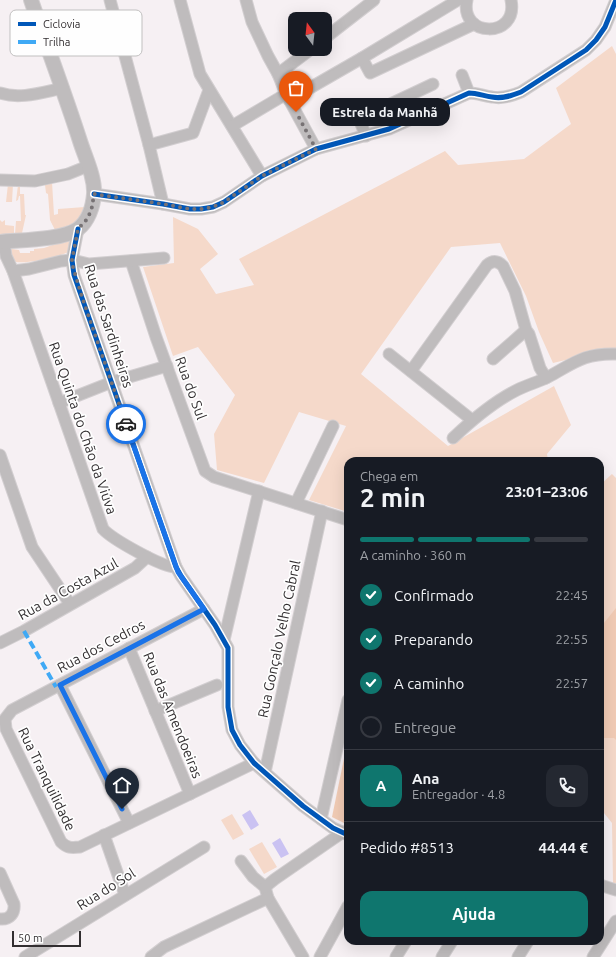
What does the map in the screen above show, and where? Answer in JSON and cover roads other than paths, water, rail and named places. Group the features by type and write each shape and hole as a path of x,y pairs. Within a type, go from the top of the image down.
{"street":[{"path":"31,0 35,10"},
{"path":"110,0 113,10"},
{"path":"180,0 200,74 262,176"},
{"path":"246,0 252,22 288,97 316,149"},
{"path":"332,33 374,0"},
{"path":"232,126 362,58 458,0"},
{"path":"467,0 467,12 469,18 474,24 487,30 494,29 507,22 511,15 511,0"},
{"path":"94,194 190,209 213,207 224,202 262,176 316,149 389,129 469,93 477,93 500,98 510,97 521,92 586,50 605,28 616,0"},
{"path":"362,58 370,73 474,24"},
{"path":"2,241 60,236 72,232 78,229 88,218 92,207 94,194 88,166 51,56"},
{"path":"125,56 163,204"},
{"path":"278,74 302,56"},
{"path":"462,75 469,93"},
{"path":"366,136 359,119 433,84"},
{"path":"0,93 28,96 63,88"},
{"path":"149,145 193,133 209,90"},
{"path":"0,180 36,181 68,174 88,166"},
{"name":"Rua das Sardinheiras","path":"78,229 72,260 74,275 176,567"},
{"name":"Rua Quinta do Chão da Viúva","path":"2,241 103,529 111,536 147,556 169,567 176,567"},
{"path":"13,271 72,260 89,264 164,258"},
{"name":"Rua do Sul","path":"131,261 205,471 214,477 344,519"},
{"path":"411,370 487,266 491,262 495,261 503,266 515,292 526,330 529,334 540,368 546,378"},
{"path":"493,359 526,330"},
{"path":"389,354 472,420"},
{"path":"453,438 472,420 515,391 546,378 582,358 592,355 616,354"},
{"path":"59,403 112,382 167,366"},
{"path":"296,503 334,426"},
{"path":"0,455 32,547 70,604"},
{"path":"224,640 259,491"},
{"name":"Rua Gonçalo Velho Cabral","path":"265,772 322,511"},
{"name":"Rua da Costa Azul","path":"0,643 135,568 147,556"},
{"path":"176,567 228,648 229,719 236,739 246,754 254,762 304,806 321,819 344,833"},
{"name":"Rua dos Cedros","path":"12,710 204,609"},
{"name":"Rua das Amendoeiras","path":"129,648 190,794"},
{"path":"60,685 129,822"},
{"path":"155,711 217,685"},
{"name":"Rua Tranquilidade","path":"12,710 5,719 6,729 61,842 66,847 80,847 254,762"},
{"path":"321,819 344,718"},
{"path":"104,835 124,895"},
{"path":"265,887 275,879 344,835"},
{"name":"Rua do Sol","path":"25,957 204,847"},
{"path":"241,861 253,877 265,887 268,898 303,957"},
{"path":"0,873 14,904 14,914 4,920 0,919"},
{"path":"604,886 616,890"},
{"path":"151,957 164,947 268,898"},
{"path":"320,957 344,913"},
{"path":"604,940 616,921"},
{"path":"396,957 404,945"},
{"path":"442,957 450,945"},
{"path":"518,957 526,945"},
{"path":"593,957 601,945"}],"place":[{"name":"Estrela da Manhã","path":"296,112"}]}
